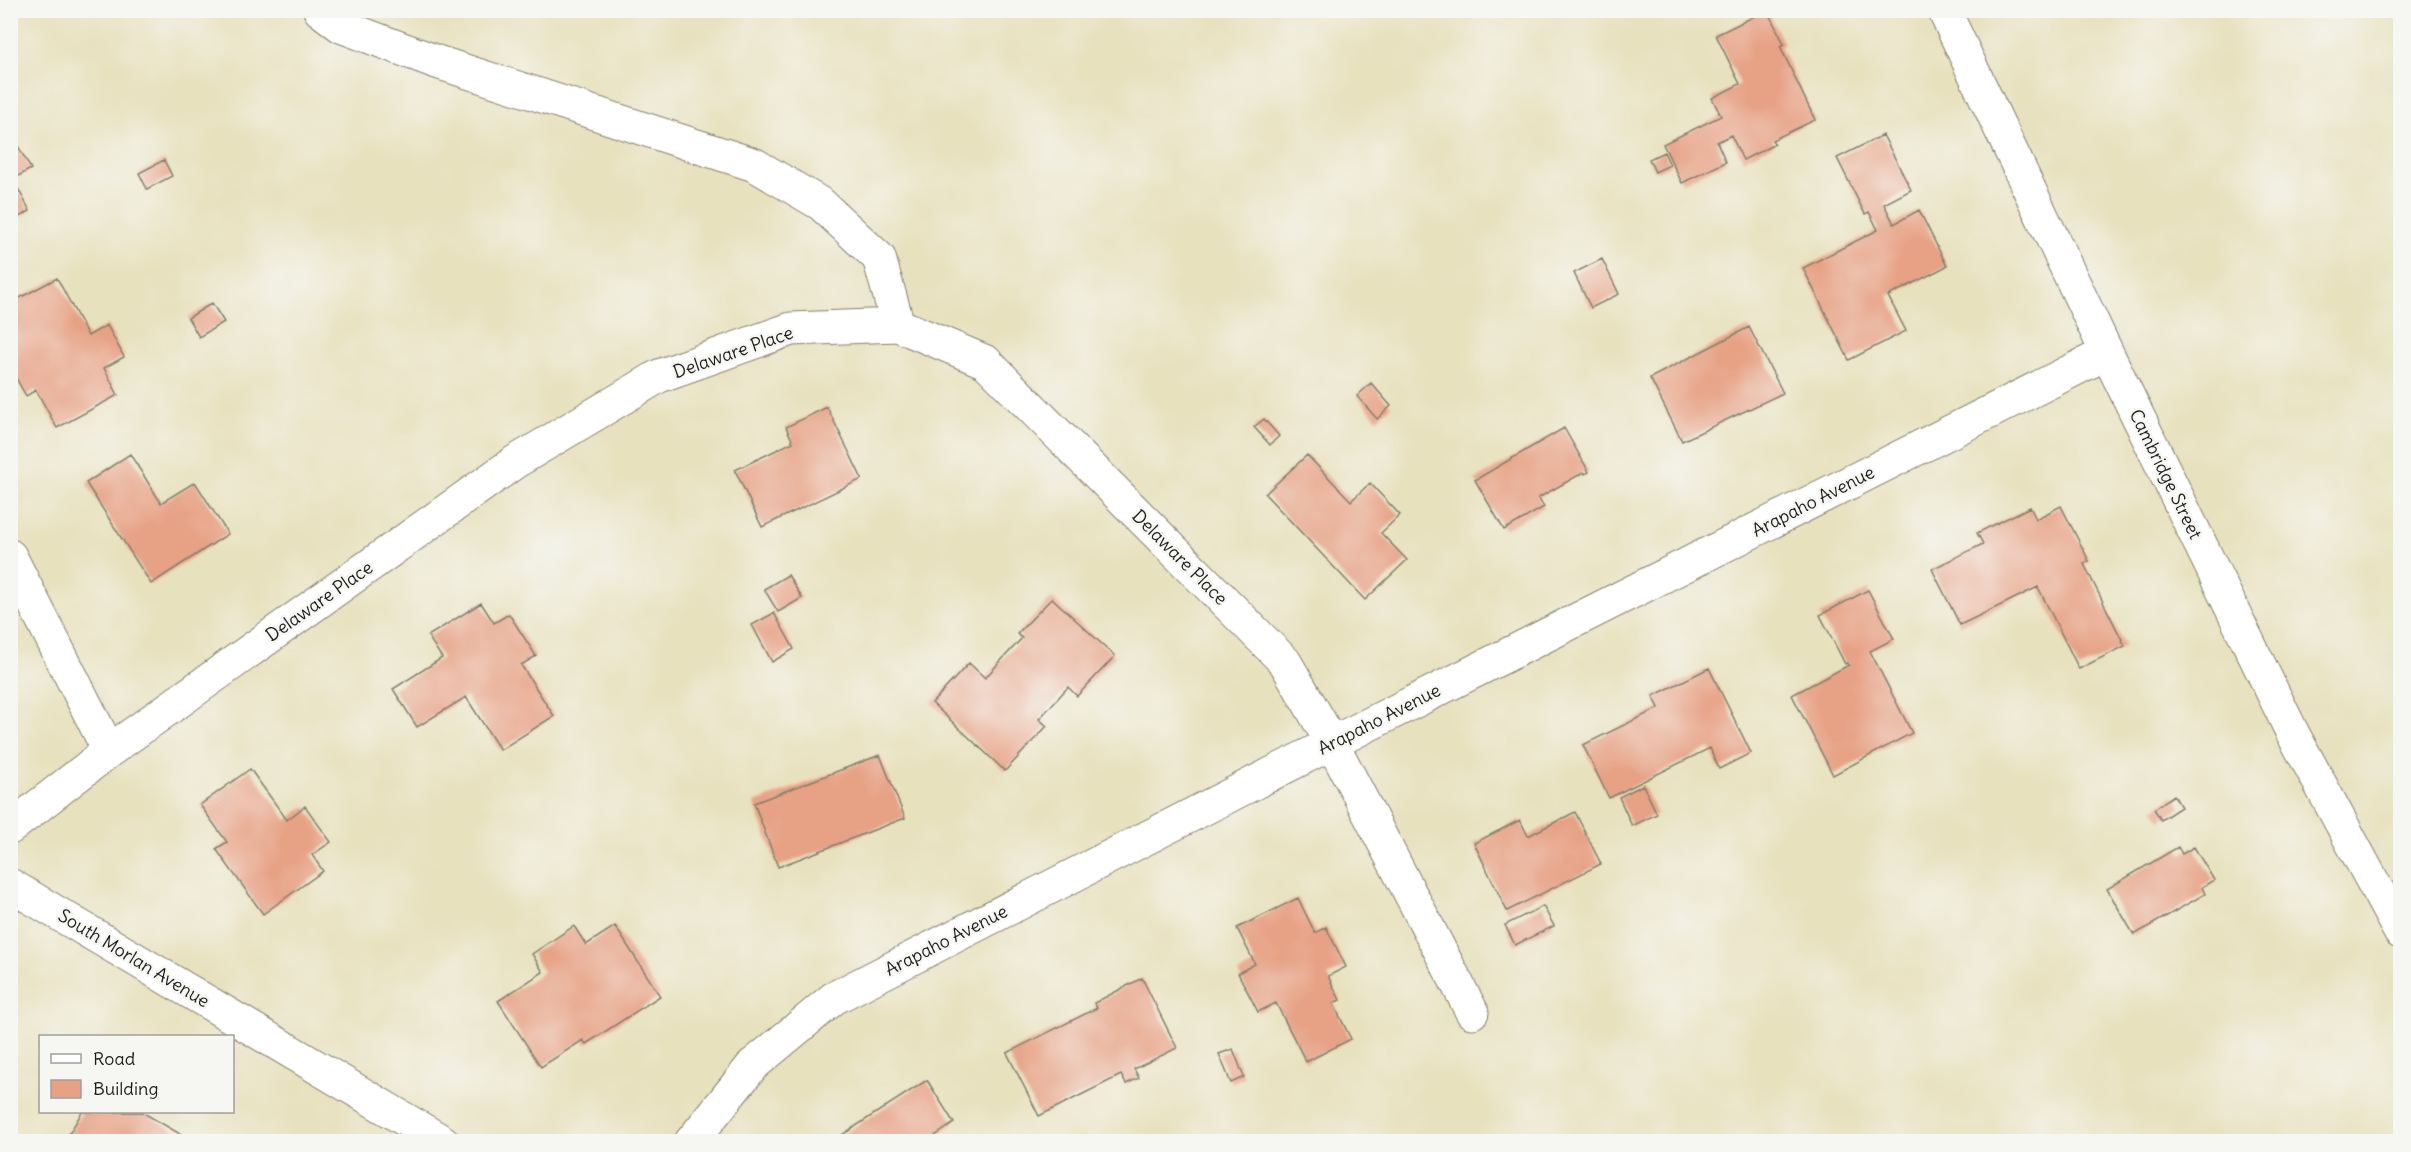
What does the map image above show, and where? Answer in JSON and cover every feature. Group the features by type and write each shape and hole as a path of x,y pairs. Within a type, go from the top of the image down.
{"street":[{"path":"320,10 341,26 434,62 755,165 821,204 879,258 898,325"},
{"name":"Cambridge Street","path":"1944,10 2107,353 2292,732 2400,932"},
{"name":"Delaware Place","path":"10,828 109,751 515,462 659,376 791,329 898,325 986,362 1285,662 1332,742 1472,1012"},
{"name":"Arapaho Avenue","path":"691,1142 753,1065 834,998 1332,742 2107,353"},
{"path":"10,556 109,751"},
{"name":"South Morlan Avenue","path":"10,885 443,1142"}],"building":[{"path":"1767,10 1784,44 1780,46 1815,120 1772,140 1775,144 1743,160 1731,135 1717,142 1726,162 1682,183 1663,144 1721,116 1712,98 1740,84 1716,35"},
{"path":"10,132 31,169 13,179 30,211 10,222"},
{"path":"1883,135 1911,190 1884,204 1894,224 1919,210 1947,266 1888,296 1906,331 1849,360 1803,268 1878,230 1869,212 1865,214 1837,158"},
{"path":"1664,152 1670,165 1655,172 1649,159"},
{"path":"164,160 172,176 147,189 139,173"},
{"path":"1602,259 1619,294 1591,308 1574,273"},
{"path":"57,278 88,336 107,325 124,357 104,368 118,395 57,428 36,390 26,396 10,367 10,356 17,352 10,339 10,303"},
{"path":"212,303 224,322 199,337 188,318"},
{"path":"1749,327 1783,393 1682,441 1650,378"},
{"path":"1371,383 1391,406 1377,419 1357,396"},
{"path":"827,407 862,479 762,527 735,470 793,442 786,427"},
{"path":"1264,419 1279,436 1270,445 1254,427"},
{"path":"1564,428 1589,472 1585,474 1584,472 1538,498 1544,507 1504,530 1475,480"},
{"path":"130,454 161,503 195,482 228,534 151,584 86,483"},
{"path":"1307,455 1351,501 1370,483 1400,515 1381,533 1407,560 1365,600 1265,494"},
{"path":"2061,506 2089,561 2084,564 2125,646 2079,669 2038,587 1960,625 1932,569 1983,544 1977,533 2030,507 2036,519"},
{"path":"788,575 802,598 778,612 764,589"},
{"path":"1868,590 1894,639 1870,651 1912,733 1833,775 1792,695 1849,665 1845,664 1820,615"},
{"path":"1052,598 1115,656 1077,696 1068,687 1039,719 1047,726 1005,771 932,703 969,663 985,678 1022,638 1017,634"},
{"path":"481,603 494,623 509,614 536,656 521,665 554,716 500,750 466,697 417,727 393,689 442,658 428,636"},
{"path":"774,613 794,649 772,662 752,625"},
{"path":"1709,668 1751,753 1719,769 1710,748 1609,798 1583,745 1659,708 1653,696"},
{"path":"880,755 905,818 778,867 754,803"},
{"path":"250,769 287,820 305,806 331,842 312,855 323,871 263,914 216,849 227,842 200,805"},
{"path":"1643,785 1657,814 1632,826 1619,797"},
{"path":"2174,795 2181,807 2161,820 2154,809"},
{"path":"1575,812 1601,864 1507,911 1474,843 1520,820 1528,836"},
{"path":"2178,847 2182,854 2194,847 2214,880 2202,887 2205,894 2134,935 2107,889"},
{"path":"1298,898 1315,933 1326,927 1346,967 1328,976 1340,1000 1333,1003 1351,1039 1306,1062 1276,1003 1258,1012 1238,973 1255,964 1237,928"},
{"path":"1543,906 1554,926 1515,945 1505,925"},
{"path":"574,926 586,945 615,926 660,996 586,1044 583,1040 541,1067 498,1001 543,972 532,954"},
{"path":"1142,978 1177,1048 1134,1069 1139,1078 1126,1084 1121,1075 1039,1116 1007,1053 1097,1008 1094,1003"},
{"path":"1233,1049 1244,1077 1231,1083 1219,1054"},
{"path":"927,1080 954,1123 926,1142 831,1142"},
{"path":"81,1113 144,1113 194,1142 70,1142 66,1139"}]}
